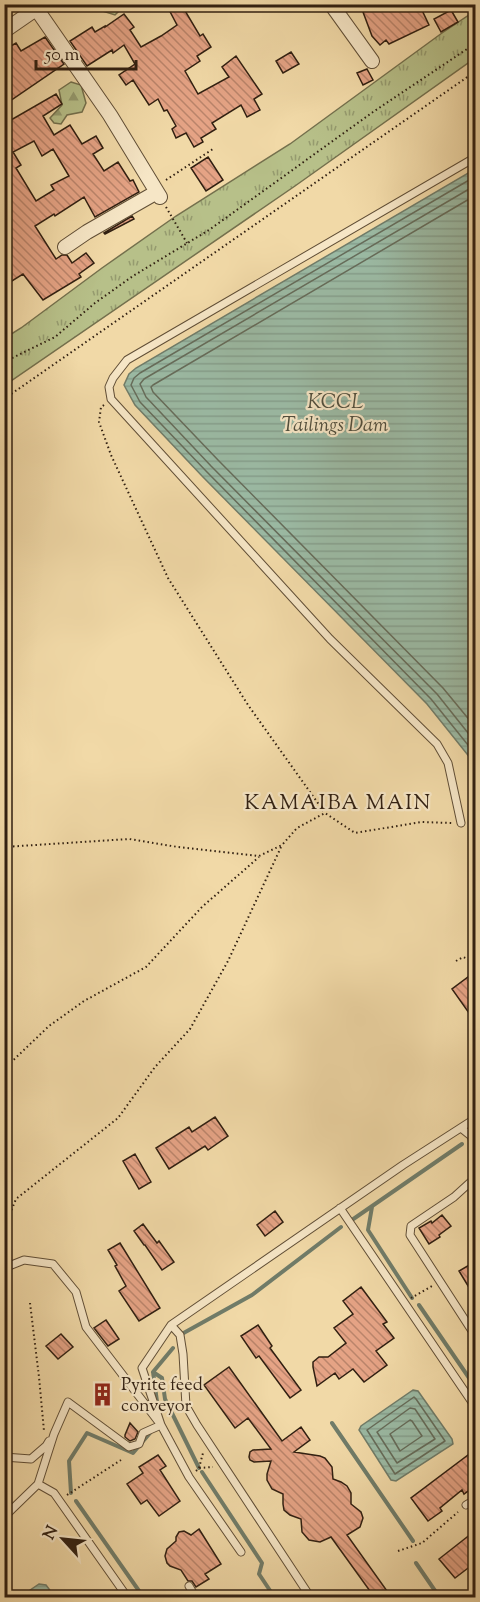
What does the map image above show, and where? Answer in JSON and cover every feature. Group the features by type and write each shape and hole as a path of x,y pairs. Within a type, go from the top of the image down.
{"street":[{"path":"331,4 372,61"},
{"path":"4,31 37,6 110,115 156,191 65,247"}],"lane":[{"path":"461,823 448,763 437,744 330,639 111,399 109,387 127,360 476,157"},
{"path":"161,1425 142,1368 171,1325 340,1208 476,1118"},
{"path":"461,1128 471,1136 476,1149"},
{"path":"476,1177 454,1197 411,1226 410,1235 476,1337"},
{"path":"340,1208 476,1408"},
{"path":"4,1268 24,1260 53,1264 76,1292 86,1327 161,1425 189,1477 242,1552"},
{"path":"171,1325 180,1335 186,1406 311,1598"},
{"path":"4,1516 38,1484 54,1434 68,1402 129,1447 139,1444 143,1433 161,1425"},
{"path":"4,1457 31,1458 46,1446 54,1434"},
{"path":"38,1484 54,1492 128,1598"},
{"path":"466,1505 476,1499"},
{"path":"189,1586 196,1598"}],"path":[{"path":"4,362 55,338 95,303 133,276 209,230 373,112 476,43"},
{"path":"4,399 476,71"},
{"path":"187,243 156,191 213,149"},
{"path":"111,399 101,407 99,422 111,455 168,578 248,705 325,813 355,833 421,822 461,823"},
{"path":"4,1236 16,1198 118,1118 155,1067 190,1029 228,961 282,845 297,828 325,813"},
{"path":"4,847 129,839 260,856"},
{"path":"4,1069 49,1026 84,1001 146,967 202,907 260,856 282,845"},
{"path":"456,961 463,957 476,962"},
{"path":"404,1303 440,1281"},
{"path":"30,1303 46,1446"},
{"path":"59,1499 121,1460"},
{"path":"189,1477 199,1468 224,1466"},
{"path":"398,1551 422,1543 466,1505"}],"green space":[{"path":"98,5 119,5 121,9 115,15 99,10"},
{"path":"475,11 475,58 295,186 5,385 5,338 176,216 290,144"},
{"path":"71,82 81,85 86,103 82,112 67,115 61,124 54,123 50,118 62,105 59,90"}],"water":[{"name":"KCCL Tailings Dam","path":"475,169 475,764 427,704 202,476 135,405 124,385 129,374 136,368"},
{"path":"413,1390 418,1391 452,1439 453,1444 396,1481 391,1480 359,1430 361,1426"},
{"path":"39,1584 46,1585 55,1597 20,1597"}],"building":[{"path":"166,4 181,4 200,36 203,34 211,47 197,56 200,61 185,71 198,94 229,77 222,67 236,56 262,94 254,99 260,110 247,117 241,105 212,123 216,129 201,138 203,142 194,147 186,133 176,138 172,129 176,126 158,99 149,105 133,80 126,85 119,75 135,64 124,45 87,66 70,41 92,27 95,32 105,27 124,14 134,27 130,30 141,47 177,25"},
{"path":"360,4 419,4 429,25 389,44 386,40 380,45 372,36"},
{"path":"451,10 458,22 441,32 434,19"},
{"path":"45,37 64,64 4,105 4,50 16,43 21,51"},
{"path":"291,52 299,64 283,73 276,61"},
{"path":"367,69 373,80 363,85 357,73"},
{"path":"56,94 62,104 43,116 54,135 70,125 82,144 96,136 103,148 93,154 104,171 118,162 130,181 133,180 139,192 95,217 84,197 35,226 56,259 67,255 72,263 86,253 94,263 79,274 81,277 43,300 23,274 4,286 4,124","holes":["34,141 42,156 53,149 69,176 51,185 54,190 36,201 16,168 21,165 13,152"]},
{"path":"208,157 223,180 206,191 191,168"},
{"path":"132,216 134,219 104,233"},
{"path":"476,971 476,1008 469,1013 452,989"},
{"path":"215,1117 228,1136 208,1150 205,1146 169,1169 156,1148 189,1127 192,1132"},
{"path":"135,1154 151,1182 139,1189 123,1161"},
{"path":"275,1211 283,1222 265,1236 257,1225"},
{"path":"442,1215 451,1226 429,1244 419,1228 431,1221 432,1223"},
{"path":"143,1224 174,1262 162,1270 134,1231"},
{"path":"120,1243 160,1308 139,1321 119,1291 126,1286 108,1250"},
{"path":"476,1261 476,1299 459,1271"},
{"path":"361,1287 387,1322 383,1324 394,1338 376,1351 387,1365 364,1382 353,1369 339,1379 335,1373 317,1386 313,1362 319,1357 328,1357 346,1343 334,1328 353,1314 343,1301"},
{"path":"106,1320 119,1339 108,1346 94,1328"},
{"path":"258,1325 272,1346 270,1348 301,1390 290,1398 259,1356 256,1358 241,1336"},
{"path":"61,1334 73,1347 58,1359 46,1346"},
{"path":"229,1367 282,1441 301,1427 310,1440 294,1452 325,1458 332,1467 333,1479 347,1486 351,1493 351,1504 361,1512 363,1518 360,1527 347,1535 392,1598 375,1598 331,1537 320,1542 309,1540 302,1532 301,1519 284,1510 283,1494 272,1489 267,1480 271,1461 254,1462 249,1457 253,1450 271,1449 248,1418 235,1428 204,1385"},
{"path":"130,1423 138,1432 135,1439 130,1441 125,1435"},
{"path":"476,1449 476,1485 464,1494 462,1490 440,1508 442,1511 428,1521 411,1498"},
{"path":"158,1455 166,1466 160,1470 180,1501 159,1516 147,1500 141,1504 127,1484 143,1473 139,1467"},
{"path":"199,1529 221,1564 205,1574 209,1579 196,1587 192,1581 188,1581 181,1570 167,1563 165,1556 167,1549 176,1541 179,1532 184,1531 191,1535"},
{"path":"476,1530 476,1562 455,1578 439,1559"}],"waterway":[{"path":"349,1222 462,1144"},
{"path":"372,1207 368,1230 412,1298"},
{"path":"180,1335 252,1295 341,1227"},
{"path":"419,1305 476,1388"},
{"path":"158,1409 153,1372 173,1348"},
{"path":"153,1372 162,1378 165,1399 199,1468"},
{"path":"332,1423 413,1541"},
{"path":"71,1493 69,1461 87,1433 133,1453 150,1433"},
{"path":"202,1472 262,1563 259,1574 275,1598"},
{"path":"76,1501 144,1598"},
{"path":"416,1563 440,1598"}],"place":[{"name":"Pyrite feed conveyor","path":"103,1394"}],"district":[{"name":"KAMAIBA MAIN","path":"338,802"}]}
